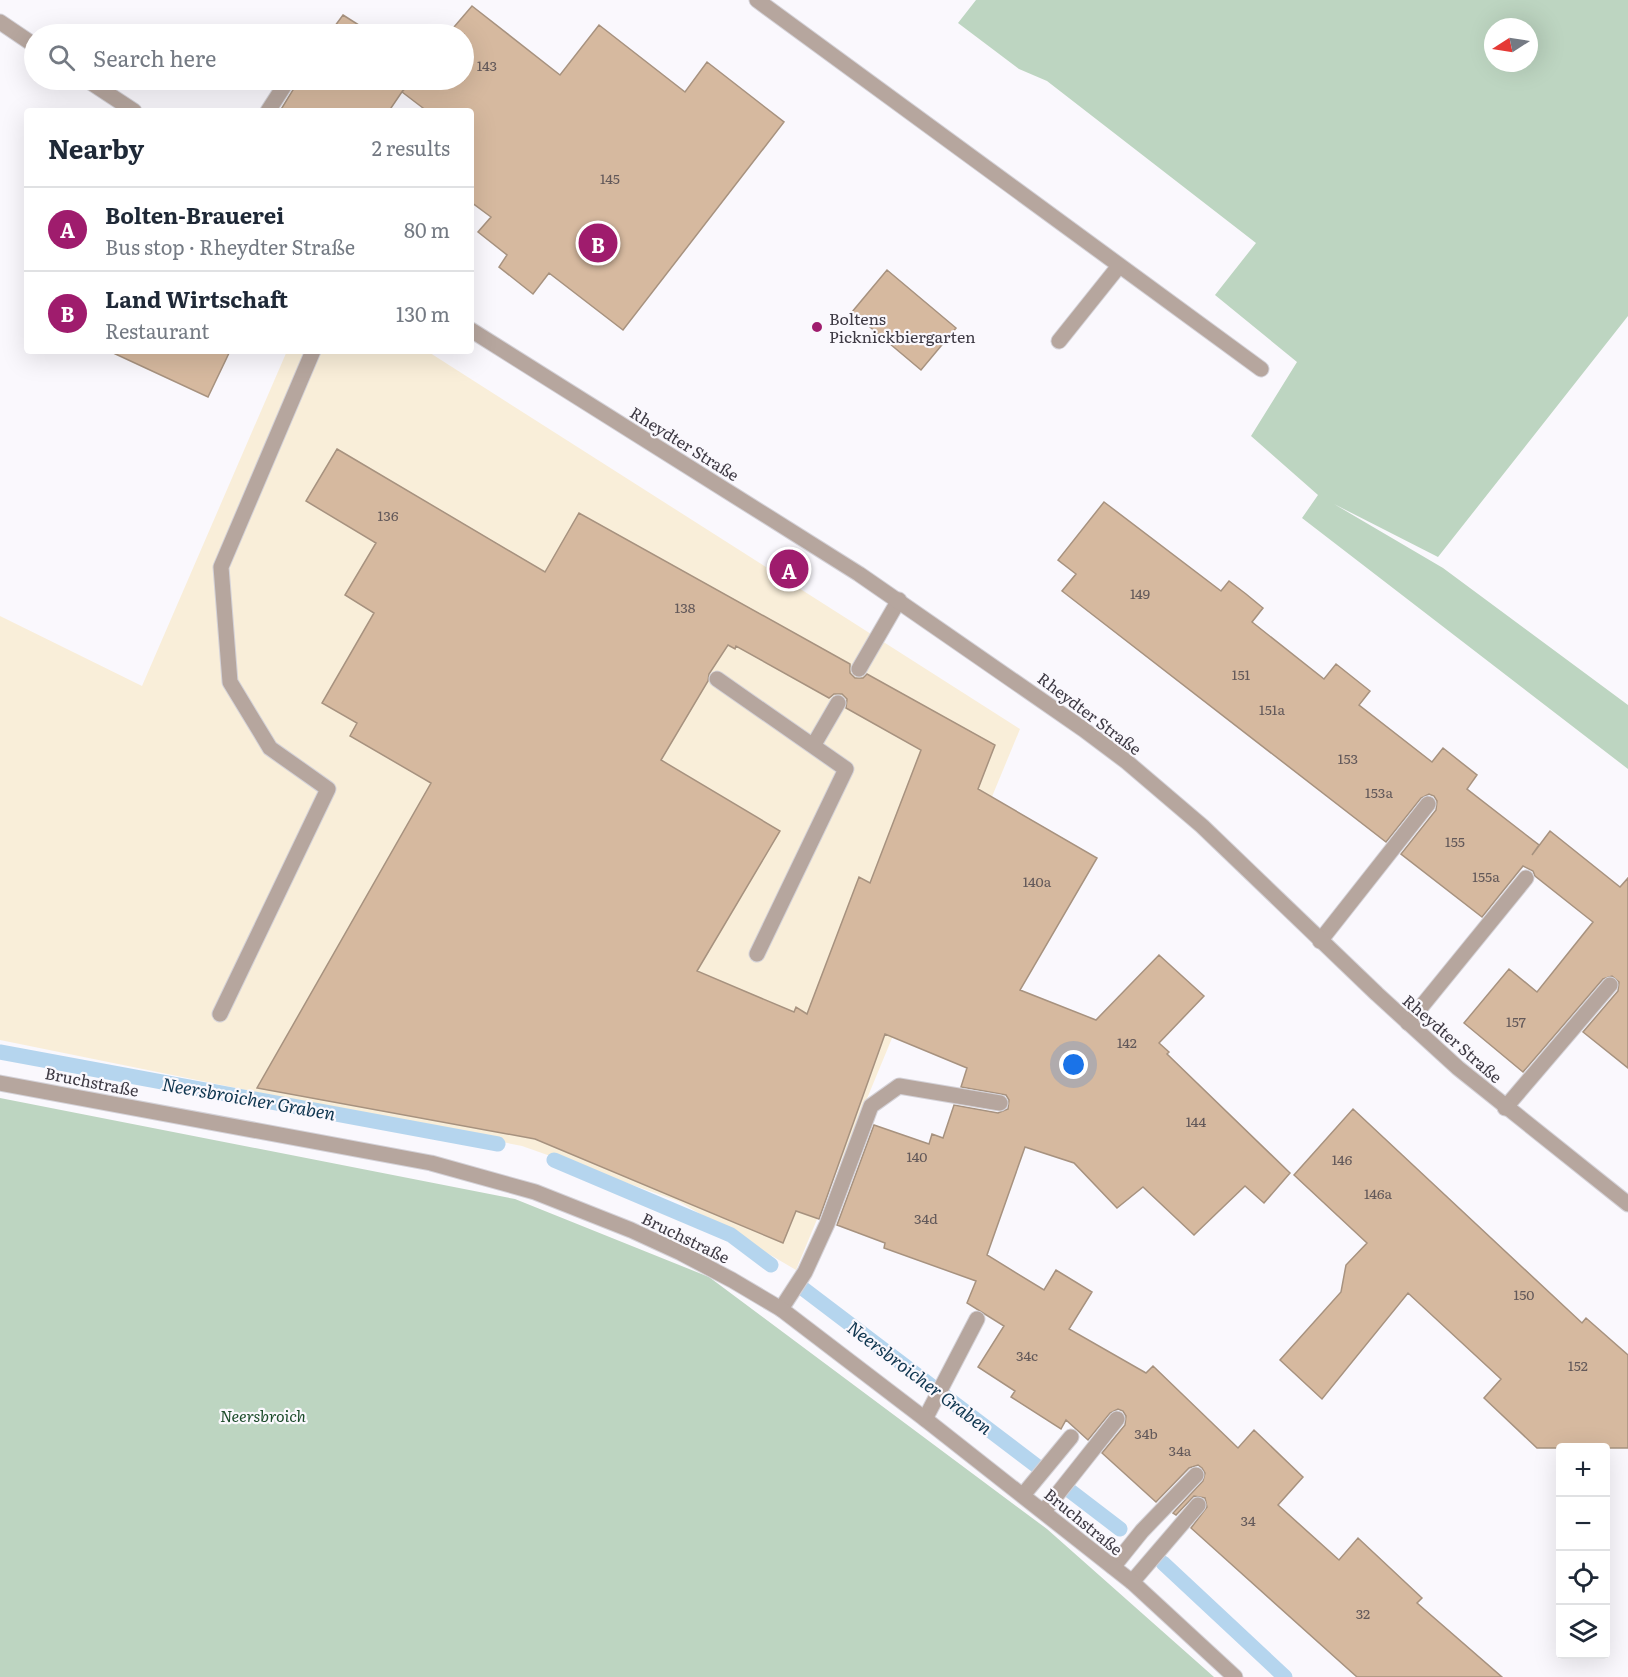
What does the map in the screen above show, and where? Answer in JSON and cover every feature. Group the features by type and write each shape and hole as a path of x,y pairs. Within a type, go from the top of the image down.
{"street":[{"path":"758,0 1261,369"},
{"path":"0,22 24,38"},
{"path":"102,90 129,108"},
{"path":"270,108 282,90"},
{"path":"1059,341 1119,266"},
{"name":"Rheydter Straße","path":"474,332 898,600 1127,762 1202,826 1408,1023 1505,1108 1628,1204"},
{"path":"220,1014 328,789 270,748 230,682 221,567 312,354"},
{"path":"859,669 898,600"},
{"path":"717,680 846,769 757,954"},
{"path":"813,746 838,703"},
{"path":"1320,941 1428,804"},
{"path":"1408,1023 1526,878"},
{"path":"1505,1108 1610,985"},
{"name":"Bruchstraße","path":"0,1083 431,1163 535,1192 631,1230 732,1280 781,1310 1044,1511 1132,1582 1235,1677"},
{"path":"781,1310 805,1272 827,1224 871,1106 899,1086 1000,1103"},
{"path":"925,1419 977,1319"},
{"path":"1044,1511 1117,1419"},
{"path":"1023,1495 1071,1437"},
{"path":"1113,1567 1143,1531 1196,1475"},
{"path":"1132,1582 1198,1505"}],"shaded area":[{"path":"286,354 432,354 1020,729 796,1270 678,1201 522,1146 0,1040 0,616 142,686"}],"green space":[{"path":"976,0 1628,0 1628,316 1438,557 1334,504 1443,568 1628,705 1628,769 1302,518 1318,495 1251,436 1297,362 1215,295 1256,243 1047,81 1019,69 958,23"},
{"name":"Neersbroich","path":"0,1098 515,1199 709,1277 1047,1529 1214,1677 0,1677"}],"building":[{"path":"472,6 560,75 599,25 685,92 707,62 784,122 623,330 549,273 533,294 499,267 507,255 478,232 491,217 474,204 474,108 423,108 402,92 404,90 474,90 474,24 457,24"},
{"path":"343,15 357,24 336,24"},
{"path":"293,90 403,90 391,108 282,108"},
{"path":"887,270 956,328 921,370 852,312"},
{"path":"115,354 229,354 208,397"},
{"path":"337,449 545,572 579,513 850,664 850,673 855,678 863,678 867,674 995,745 978,789 1097,858 1020,990 1096,1020 1159,955 1204,996 1159,1043 1169,1052 1167,1054 1290,1173 1264,1203 1245,1186 1194,1235 1143,1187 1117,1208 1074,1163 1025,1147 987,1255 1044,1290 1056,1270 1092,1292 1069,1329 1146,1373 1153,1366 1238,1448 1254,1430 1303,1477 1278,1505 1339,1560 1358,1538 1422,1598 1417,1603 1502,1677 1357,1677 1191,1528 1207,1507 1205,1498 1194,1496 1176,1515 1173,1513 1203,1481 1205,1473 1202,1468 1198,1465 1189,1468 1156,1502 1102,1453 1125,1425 1126,1416 1123,1411 1118,1409 1110,1413 1088,1440 1066,1420 1061,1429 1011,1397 1015,1391 978,1367 1004,1326 967,1303 976,1281 884,1248 885,1243 837,1225 874,1125 929,1144 932,1134 943,1138 954,1105 998,1113 1008,1109 1009,1100 1006,1095 961,1087 967,1068 885,1034 819,1219 796,1211 783,1243 535,1139 257,1088 431,783 350,736 357,723 322,703 374,613 345,595 376,543 306,501","holes":["728,645 735,649 736,646 829,698 834,694 842,694 847,699 846,708 921,750 870,883 859,877 807,1014 796,1007 794,1012 697,971 780,831 661,760 708,681 709,674"]},
{"path":"1104,502 1221,591 1229,581 1246,594 1263,608 1252,622 1324,679 1336,664 1370,691 1359,705 1432,762 1443,748 1477,775 1467,789 1539,845 1532,855 1550,831 1620,887 1628,878 1628,1068 1583,1032 1618,991 1619,982 1612,976 1603,979 1523,1072 1464,1023 1509,969 1537,992 1593,922 1535,876 1533,871 1523,866 1482,917 1401,854 1436,810 1437,801 1434,796 1429,794 1421,798 1386,842 1062,591 1076,574 1058,560"},
{"path":"1353,1109 1582,1323 1586,1318 1628,1355 1628,1448 1610,1448 1610,1443 1556,1443 1556,1448 1537,1448 1484,1398 1501,1379 1408,1293 1322,1399 1280,1360 1341,1292 1346,1265 1367,1243 1294,1175"}],"waterway":[{"name":"Neersbroicher Graben","path":"0,1052 498,1144"},
{"name":"Neersbroicher Graben","path":"554,1160 731,1235 771,1265"},
{"name":"Neersbroicher Graben","path":"797,1284 1042,1470"},
{"name":"Neersbroicher Graben","path":"1069,1490 1120,1529"},
{"name":"Neersbroicher Graben","path":"1163,1563 1285,1677"}],"place":[{"name":"Land Wirtschaft","path":"598,243"},
{"name":"Boltens Picknickbiergarten","path":"817,327"},
{"name":"Bolten-Brauerei","path":"789,569"}]}
